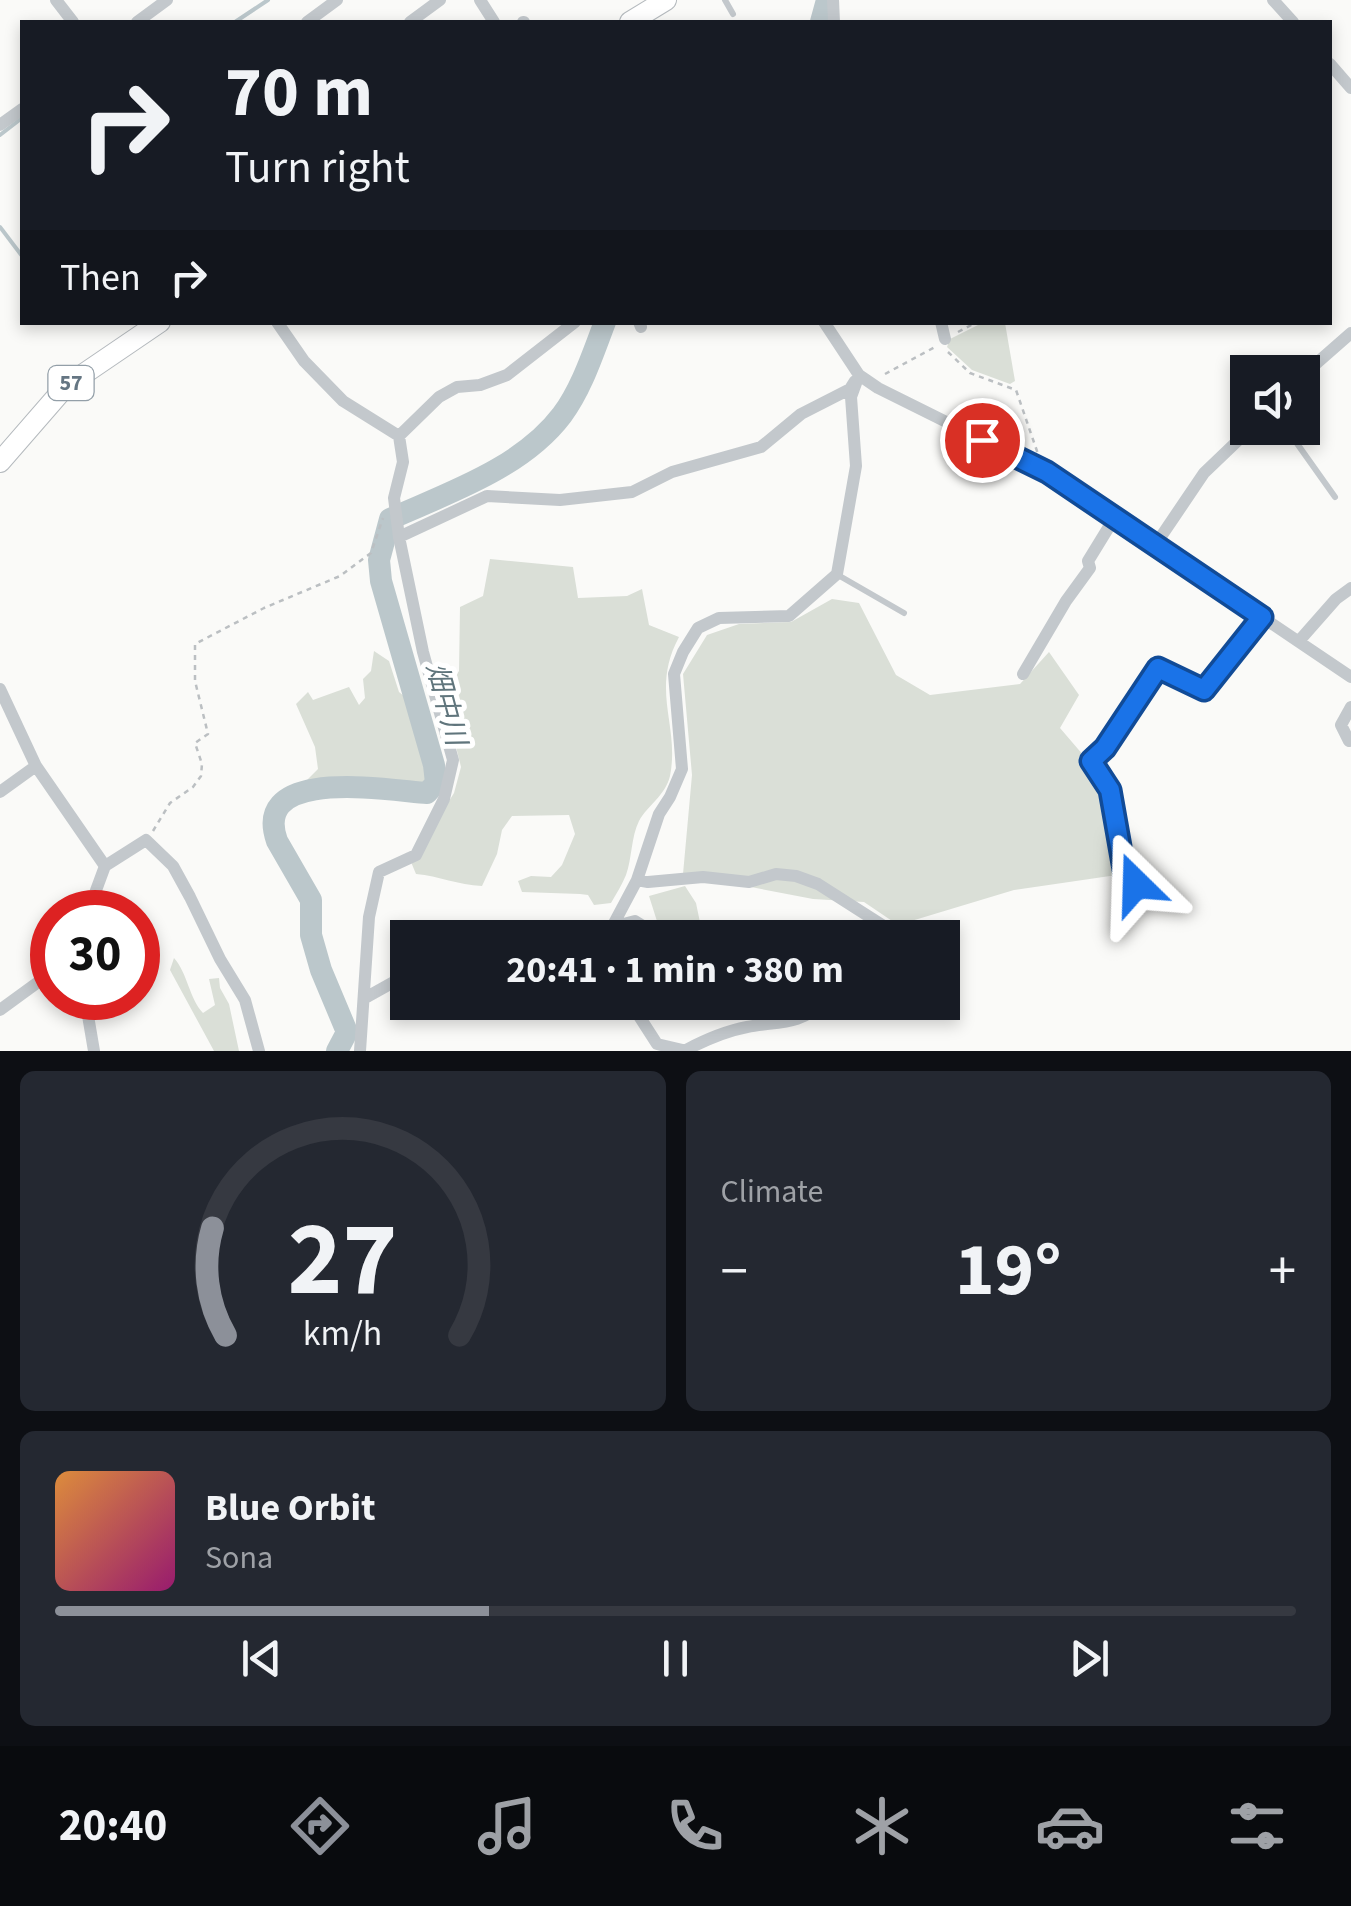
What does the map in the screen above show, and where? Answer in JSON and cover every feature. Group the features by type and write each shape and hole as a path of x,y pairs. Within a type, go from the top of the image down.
{"main road":[{"path":"644,19 666,0"},
{"name":"57","path":"0,462 66,386 156,325"}],"street":[{"path":"56,0 72,20"},
{"path":"140,20 167,0"},
{"path":"310,20 337,0"},
{"path":"413,20 440,0"},
{"path":"1273,0 1291,20"},
{"path":"1332,66 1351,88"},
{"path":"0,125 20,110"},
{"path":"280,325 304,361 343,401 400,436"},
{"path":"400,436 439,397 457,387 507,376 571,325"},
{"path":"826,325 859,375 878,388 1047,472 1351,677"},
{"path":"942,325 944,340"},
{"path":"1320,360 1351,333"},
{"path":"399,534 487,496 560,500 632,492 672,472 761,446 801,414 850,389 859,375"},
{"path":"616,920 637,880 647,842 682,769 674,674 698,628 733,615 789,616 836,574 856,466 851,397 859,375"},
{"path":"360,1051 369,917 379,872 416,855 444,799 453,760 424,652 399,534 394,503 403,462 400,436"},
{"path":"1156,544 1204,473 1233,445"},
{"path":"1024,674 1090,568 1088,561 1115,517"},
{"path":"1299,641 1336,599 1351,588"},
{"path":"1136,884 1125,875 1110,790 1091,761 1105,748 1158,668 1204,690 1262,617"},
{"path":"0,689 36,766 106,866"},
{"path":"1349,741 1341,725 1351,707"},
{"path":"0,792 36,766"},
{"path":"97,890 106,866 146,840 173,866 245,1000 258,1051"},
{"path":"637,880 703,877 749,882 776,874 796,876 818,884 874,920"},
{"path":"365,998 390,984"},
{"path":"0,1010 30,988"},
{"path":"89,1020 94,1051"},
{"path":"642,1020 657,1044 687,1051 705,1040 748,1027 798,1020"}],"lane":[{"path":"726,0 733,14"},
{"path":"1298,445 1335,497"},
{"path":"836,574 904,613"}],"path":[{"path":"944,340 972,325"},
{"path":"859,375 878,378 940,344 970,373 1016,390 1022,398 1039,460 1047,472"},
{"path":"146,840 170,804 201,776 196,743 208,734 195,681 195,644 264,608 340,576 371,553 394,503"}],"shaded area":[{"path":"978,325 1005,325 1015,381 1010,384 972,370 947,347 950,339"},
{"path":"490,559 573,567 578,598 627,596 642,589 649,625 679,637 667,674 672,740 670,776 639,821 626,875 611,903 594,905 588,895 580,894 522,892 518,881 531,876 551,877 562,865 575,834 569,815 512,816 502,830 497,854 482,886 416,874 411,862 454,793 461,767 443,694 459,671 460,607 483,596"},
{"path":"832,599 859,603 896,675 930,695 1020,684 1049,652 1079,695 1060,728 1084,756 1108,800 1117,875 1014,890 915,920 891,920 864,902 813,899 683,874 692,775 683,674 707,635 739,624 791,622"},
{"path":"374,651 389,661 399,692 410,701 433,781 424,788 330,780 305,782 318,769 315,747 296,704 308,692 313,700 349,687 359,705 365,698 363,679 371,671"},
{"path":"685,886 696,903 700,920 657,920 649,896"},
{"path":"174,958 203,1013 215,1005 209,979 219,978 239,1051 214,1051 170,970"}],"waterway":[{"path":"238,20 268,0"},
{"name":"畑中川","path":"822,20 827,0"},
{"path":"0,135 20,120"},
{"path":"0,227 20,253"},
{"name":"畑中川","path":"337,1051 347,1032 311,935 311,900 277,841 274,817 284,801 303,792 357,787 427,793 436,783 381,581 379,560 390,519 483,477 546,434 575,393 604,325"}],"route":[{"path":"982,440 1047,472 1262,617 1204,690 1158,668 1105,748 1091,761 1110,790 1125,875 1136,884"}]}
